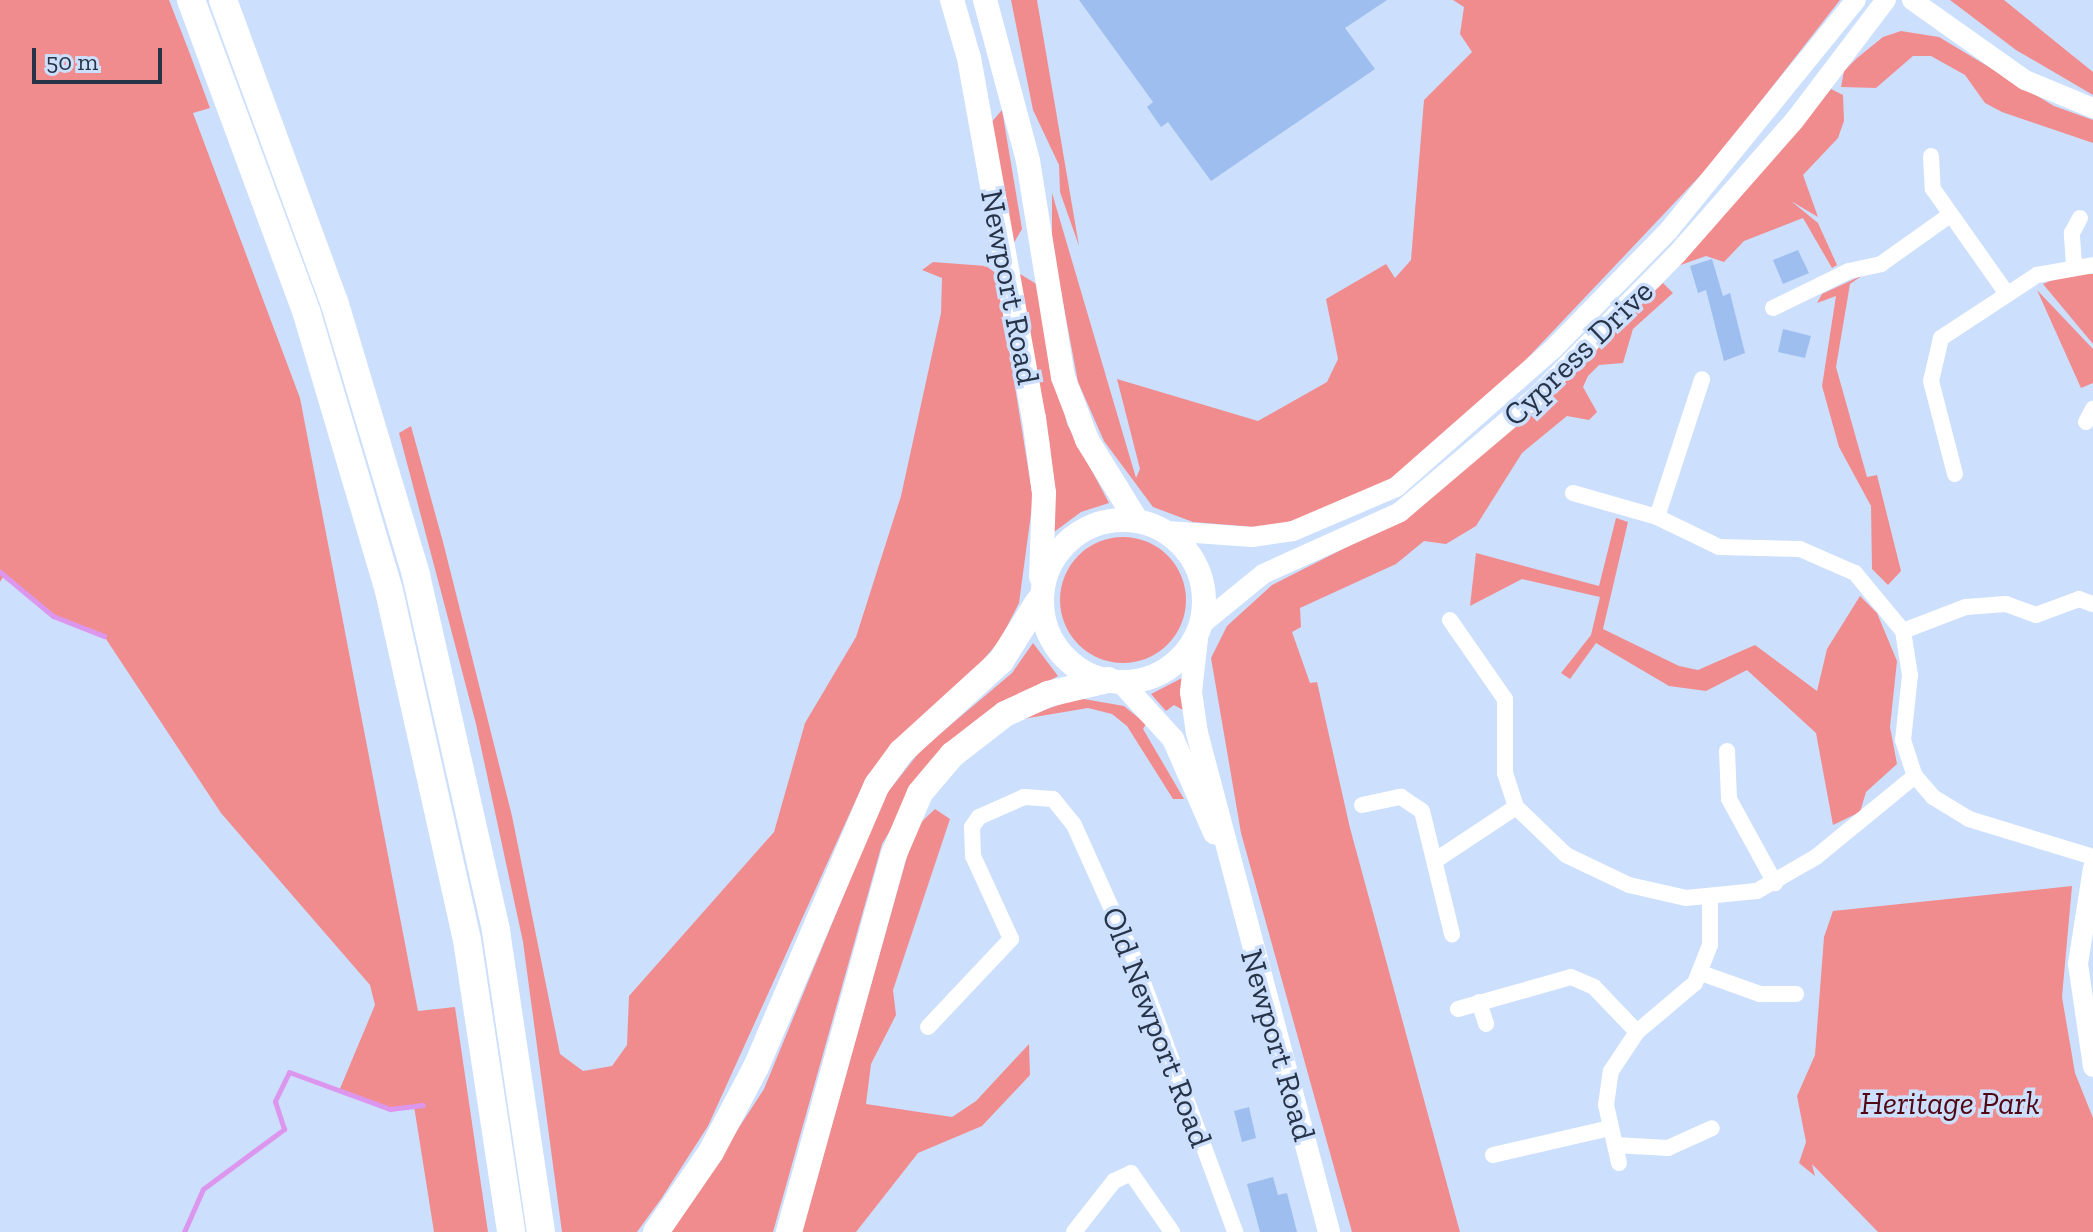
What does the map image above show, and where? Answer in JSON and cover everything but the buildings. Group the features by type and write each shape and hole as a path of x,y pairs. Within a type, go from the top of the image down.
{"highway":[{"path":"191,0 307,314 396,619 467,940 511,1232"},
{"path":"223,0 334,301 416,575 493,917 541,1232"},
{"path":"656,1232 732,1115 877,785 901,752 1001,661 1040,589"},
{"path":"789,1232 894,854 920,793 952,755 1005,714 1048,694 1115,681"}],"main road":[{"name":"Newport Road","path":"952,0 969,58 1034,418 1044,493 1040,589"},
{"name":"Newport Road","path":"985,0 1028,161 1063,377 1087,440 1137,521"},
{"path":"1137,521 1167,531 1202,584 1199,632 1167,672 1115,681 1052,642 1040,589 1081,534 1137,521"},
{"name":"Newport Road","path":"1199,632 1192,709 1221,815 1226,858"},
{"name":"Newport Road","path":"1115,681 1173,739 1226,858 1329,1232"}],"street":[{"name":"Cypress Drive","path":"1167,531 1252,537 1293,531 1396,487 1553,349 1669,230 1856,0"},
{"name":"Cypress Drive","path":"1199,632 1263,574 1400,512 1539,394 1677,254 1794,121 1886,0"},
{"path":"1912,0 2025,80 2093,108"},
{"path":"1931,156 1929,178 1950,215 2005,291"},
{"path":"1773,308 1849,271 1881,264 1950,215"},
{"path":"2074,265 2072,233 2080,218"},
{"path":"1955,474 1931,381 1934,350 1956,326 2005,291 2074,265 2093,265"},
{"path":"1657,517 1702,379"},
{"path":"1573,493 1657,517 1719,547 1800,549 1831,560 1867,584 1903,631 1910,675 1903,740 1915,776 1933,797 1969,819 2093,857"},
{"path":"1903,631 1966,607 2006,604 2036,615 2079,599 2093,604"},
{"path":"1450,620 1505,699 1505,773 1516,807 1540,835 1604,875 1658,894 1710,899 1775,883 1915,776"},
{"path":"1727,751 1729,799 1775,883"},
{"name":"Old Newport Road","path":"928,1027 1011,939 969,842 979,817 1040,795 1064,808 1156,1014 1235,1232"},
{"path":"1362,805 1401,797 1415,802 1436,860 1452,934"},
{"path":"1436,860 1516,807"},
{"path":"2093,868 2078,992 2093,1067"},
{"path":"1619,1163 1610,1128 1611,1071 1637,1032 1682,998 1701,973 1710,945 1710,899"},
{"path":"1547,959 1550,978"},
{"path":"1701,973 1760,994 1796,994"},
{"path":"1458,1009 1550,978 1583,980 1637,1032"},
{"path":"1479,1002 1486,1024"},
{"path":"1493,1155 1610,1128"},
{"path":"1615,1145 1668,1148 1712,1128"},
{"path":"1074,1232 1114,1181 1131,1173 1172,1232"}],"green space":[{"path":"0,0 169,0 210,108 193,113 300,398 418,1011 455,1007 488,1232 434,1232 414,1106 390,1109 339,1091 375,1005 370,985 221,813 104,636 53,616 3,577 0,582"},
{"path":"1011,0 1037,0 1079,246 1060,192 1059,165 1033,110"},
{"path":"1453,0 1840,0 1715,160 1501,386 1397,477 1322,515 1267,528 1193,522 1153,507 1104,441 1078,382 1052,244 1052,193 1136,478 1140,469 1117,379 1258,421 1327,382 1338,359 1326,299 1386,264 1395,278 1411,260 1424,100 1472,52 1460,34 1464,7"},
{"path":"1950,0 2004,0 2093,72 2093,95 2016,50"},
{"path":"1901,31 1939,37 2054,106 2093,120 2093,143 2002,112 1985,103 1965,75 1931,56 1913,56 1876,88 1841,87 1844,71 1857,58 1883,37"},
{"path":"1831,89 1843,95 1844,121 1838,138 1803,175 1818,217 1791,201 1818,223 1837,265 1832,268 1803,218 1744,241 1724,262 1706,256 1675,267"},
{"path":"1002,110 1022,229 1012,246 989,125"},
{"path":"933,262 986,266 997,274 1033,499 1019,603 1000,640 967,679 864,782 708,1126 661,1199 637,1232 562,1232 523,942 476,724 399,433 411,426 443,542 512,816 560,1054 583,1071 612,1066 627,1045 629,996 774,832 805,723 856,637 901,496 941,313 942,278 922,270"},
{"path":"1017,272 1038,285 1067,424 1109,503 1081,512 1054,532 1050,445"},
{"path":"2067,274 2093,274 2093,344 2043,284"},
{"path":"1863,275 1850,284 1836,367 1867,477 1877,475 1901,571 1888,585 1872,569 1871,506 1839,447 1822,386 1836,296 1817,303 1822,294"},
{"path":"1663,283 1673,293 1633,329 1623,363 1599,365 1588,376 1583,387 1597,412 1589,420 1567,416 1522,453 1476,526 1446,544 1424,541 1396,564 1300,608 1301,627 1292,632 1310,683 1317,682 1350,828 1460,1232 1352,1232 1241,833 1211,658 1227,626 1272,585 1410,515"},
{"path":"2037,290 2093,349 2093,383 2081,388"},
{"path":"1616,518 1628,522 1603,629 1679,666 1698,670 1755,645 1817,691 1827,649 1860,596 1877,613 1897,661 1890,727 1897,764 1866,792 1860,812 1833,825 1816,733 1747,670 1706,691 1669,686 1596,643 1570,679 1561,673 1591,635 1600,597 1522,579 1470,606 1476,553 1599,586"},
{"path":"1123,537 1147,542 1167,556 1181,576 1186,600 1181,624 1167,644 1147,658 1123,663 1099,658 1079,644 1065,624 1060,600 1065,576 1079,556 1099,542"},
{"path":"1033,643 1058,676 975,721 932,762 882,844 773,1232 671,1232 764,1089 884,797 921,750 1012,673"},
{"path":"1182,678 1183,710 1174,705 1166,711 1151,694"},
{"path":"1078,698 1124,706 1146,724 1143,729 1184,799 1173,799 1127,726 1112,714 1088,708 1017,720"},
{"path":"935,809 950,819 893,990 896,1015 871,1064 866,1104 952,1117 976,1101 1029,1044 1030,1075 982,1126 918,1153 856,1232 802,1232 915,828"},
{"name":"Heritage Park","path":"2072,886 2062,997 2075,1073 2093,1118 2093,1232 1878,1232 1812,1164 1815,1176 1799,1163 1806,1142 1797,1096 1815,1055 1824,937 1833,911"}],"waterway":[{"path":"0,572 53,616 104,636"},
{"path":"184,1232 203,1189 284,1129 275,1101 289,1072 390,1109 423,1105"}]}
